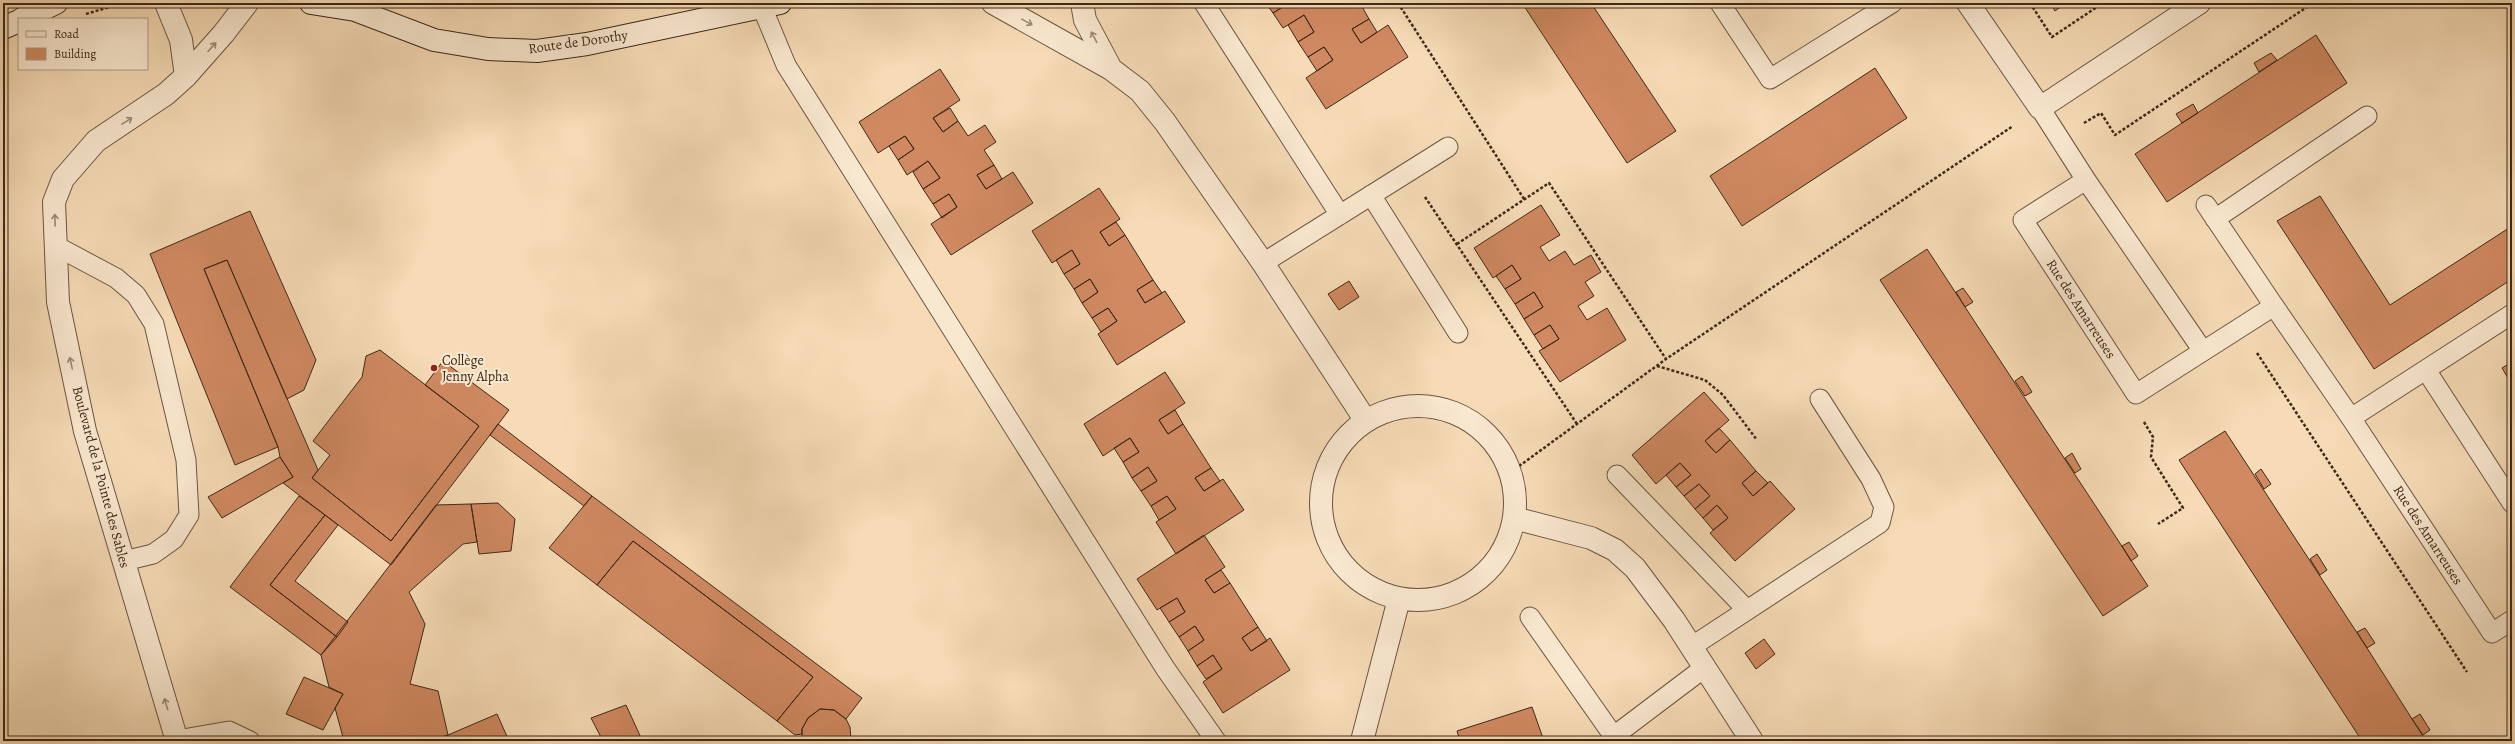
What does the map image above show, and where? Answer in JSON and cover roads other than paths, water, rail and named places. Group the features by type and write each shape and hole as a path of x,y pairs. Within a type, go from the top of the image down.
{"street":[{"path":"24,18 56,3"},
{"path":"166,3 181,40 186,76"},
{"name":"Boulevard de la Pointe des Sables","path":"177,740 86,431 67,348 58,302 54,202 63,179 96,141 160,99 186,76 224,33 247,3"},
{"name":"Route de Dorothy","path":"311,3 351,6 434,40 488,49 537,51 587,44 771,5"},
{"path":"993,3 1111,69 1140,91 1166,122 1263,263 1366,421"},
{"path":"1082,3 1085,20 1111,69"},
{"path":"1968,3 2040,108 2199,3"},
{"path":"3,28 18,21"},
{"path":"1422,406 1451,411 1477,425 1497,446 1511,472 1515,495 1514,518 1504,547 1486,573 1460,590 1430,600 1399,599 1368,587 1343,566 1326,537 1320,505 1326,472 1341,444 1366,421 1400,408 1422,406"},
{"path":"1514,518 1591,538 1616,550 1635,568 1691,647 1752,741"},
{"path":"1362,741 1399,599"}],"lane":[{"path":"1204,3 1340,215"},
{"path":"1720,3 1770,79 1892,3"},
{"path":"771,5 786,65 1165,668 1216,741"},
{"path":"2040,108 2086,180 2203,351"},
{"path":"2274,306 2211,212 2367,116"},
{"path":"1263,263 1448,147"},
{"name":"Rue des Amarreuses","path":"2086,180 2023,220 2136,394 2274,306 2351,418 2492,633 2512,620"},
{"path":"1372,195 1458,333"},
{"path":"56,246 116,278 136,295 154,324 186,460 189,515 174,538 153,554 124,561"},
{"path":"2351,418 2512,314"},
{"path":"2426,370 2512,503"},
{"path":"1691,647 1880,523 1884,507 1820,399"},
{"path":"1617,475 1746,610"},
{"path":"1530,617 1615,739 1704,668"},
{"path":"177,740 229,731 248,738 250,741"}],"place":[{"name":"Collège Jenny Alpha","path":"434,368"}]}
